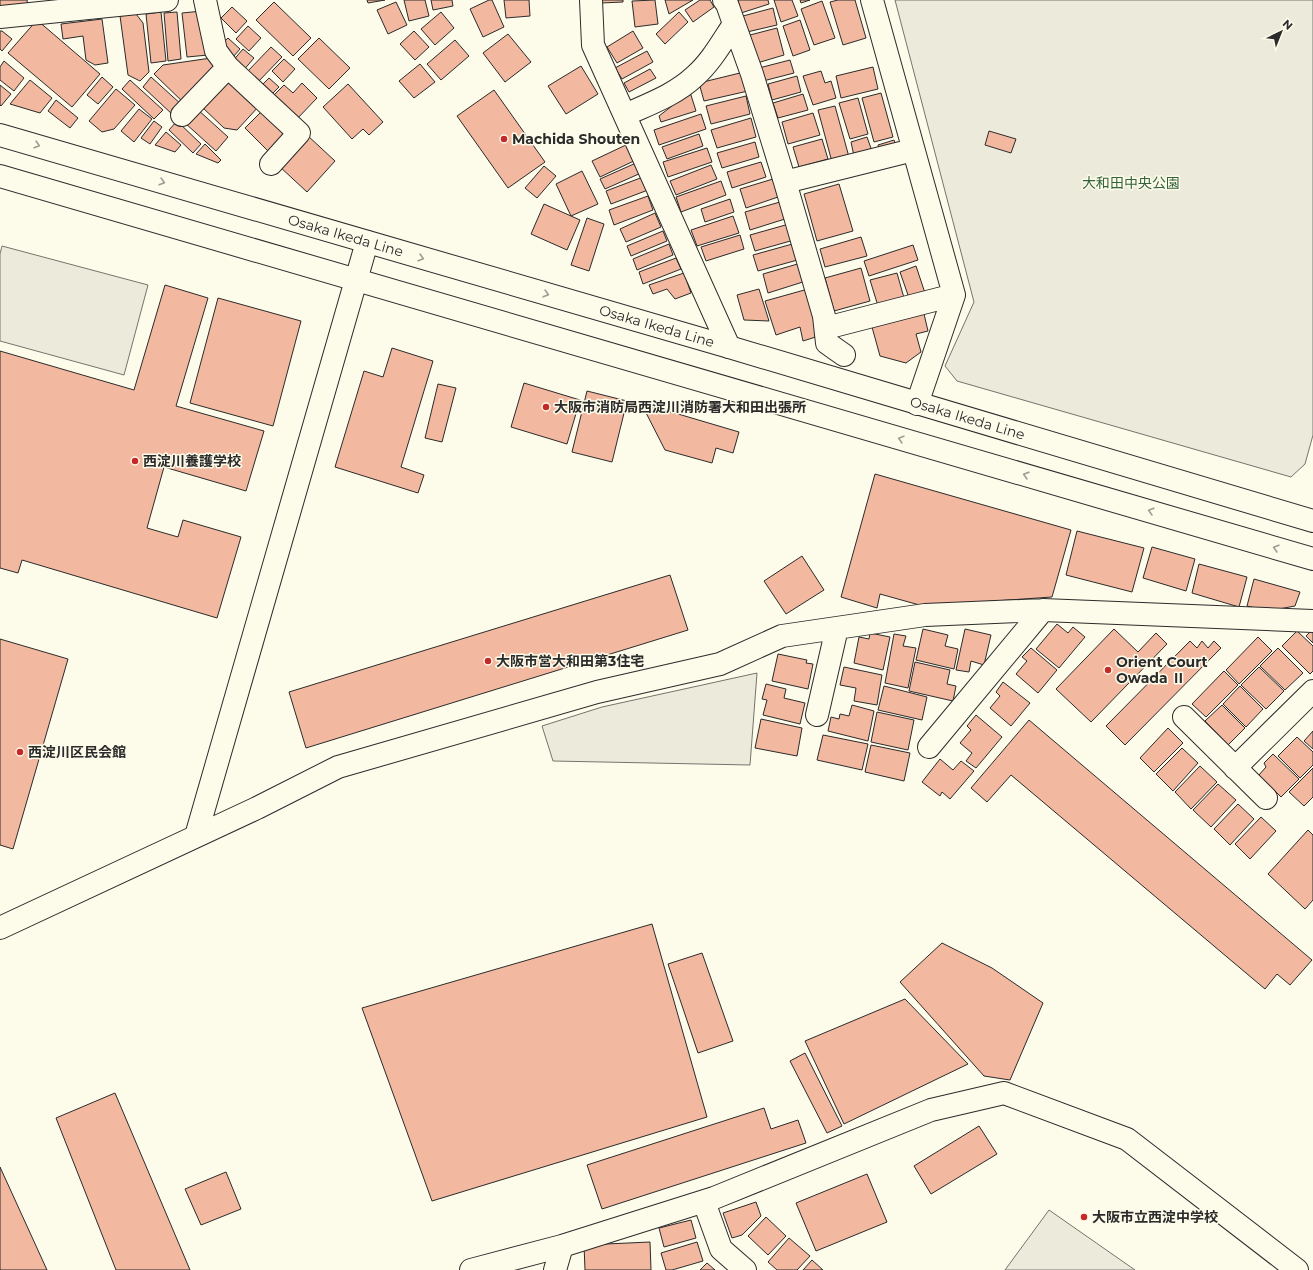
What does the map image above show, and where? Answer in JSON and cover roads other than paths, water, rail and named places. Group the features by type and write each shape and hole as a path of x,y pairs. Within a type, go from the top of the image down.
{"street":[{"path":"0,17 123,2 167,0"},
{"path":"205,0 216,51 228,67 298,133 271,164"},
{"path":"591,0 593,44 729,348"},
{"path":"724,0 752,74 785,182 824,316 827,343 846,369"},
{"path":"872,0 954,295 917,404"},
{"path":"625,115 674,92 695,76 714,53 734,24"},
{"path":"182,115 228,67"},
{"name":"Osaka Ikeda Line","path":"0,134 729,348 846,369 917,404 1313,519"},
{"path":"785,182 913,150"},
{"path":"0,176 1313,559"},
{"path":"196,836 367,242"},
{"path":"826,328 954,295"},
{"path":"0,928 257,808 338,767 597,692 720,664 782,636 925,615 1044,610 1313,621"},
{"path":"929,747 1044,610"},
{"path":"817,715 837,628"},
{"path":"1235,768 1313,691"},
{"path":"1184,717 1266,798"},
{"path":"471,1270 562,1246 704,1202 931,1110 1004,1093 1127,1139 1297,1270"},
{"path":"704,1202 721,1249 745,1270"},
{"path":"555,1270 562,1246"}],"place":[{"name":"Machida Shouten","path":"504,139"},
{"name":"大阪市消防局西淀川消防署大和田出張所","path":"546,407"},
{"name":"西淀川養護学校","path":"135,461"},
{"name":"大阪市営大和田第3住宅","path":"488,661"},
{"name":"Orient Court Owada Ⅱ","path":"1108,670"},
{"name":"西淀川区民会館","path":"20,752"},
{"name":"大阪市立西淀中学校","path":"1084,1217"}],"park label":[{"name":"大和田中央公園","path":"1131,183"}]}
